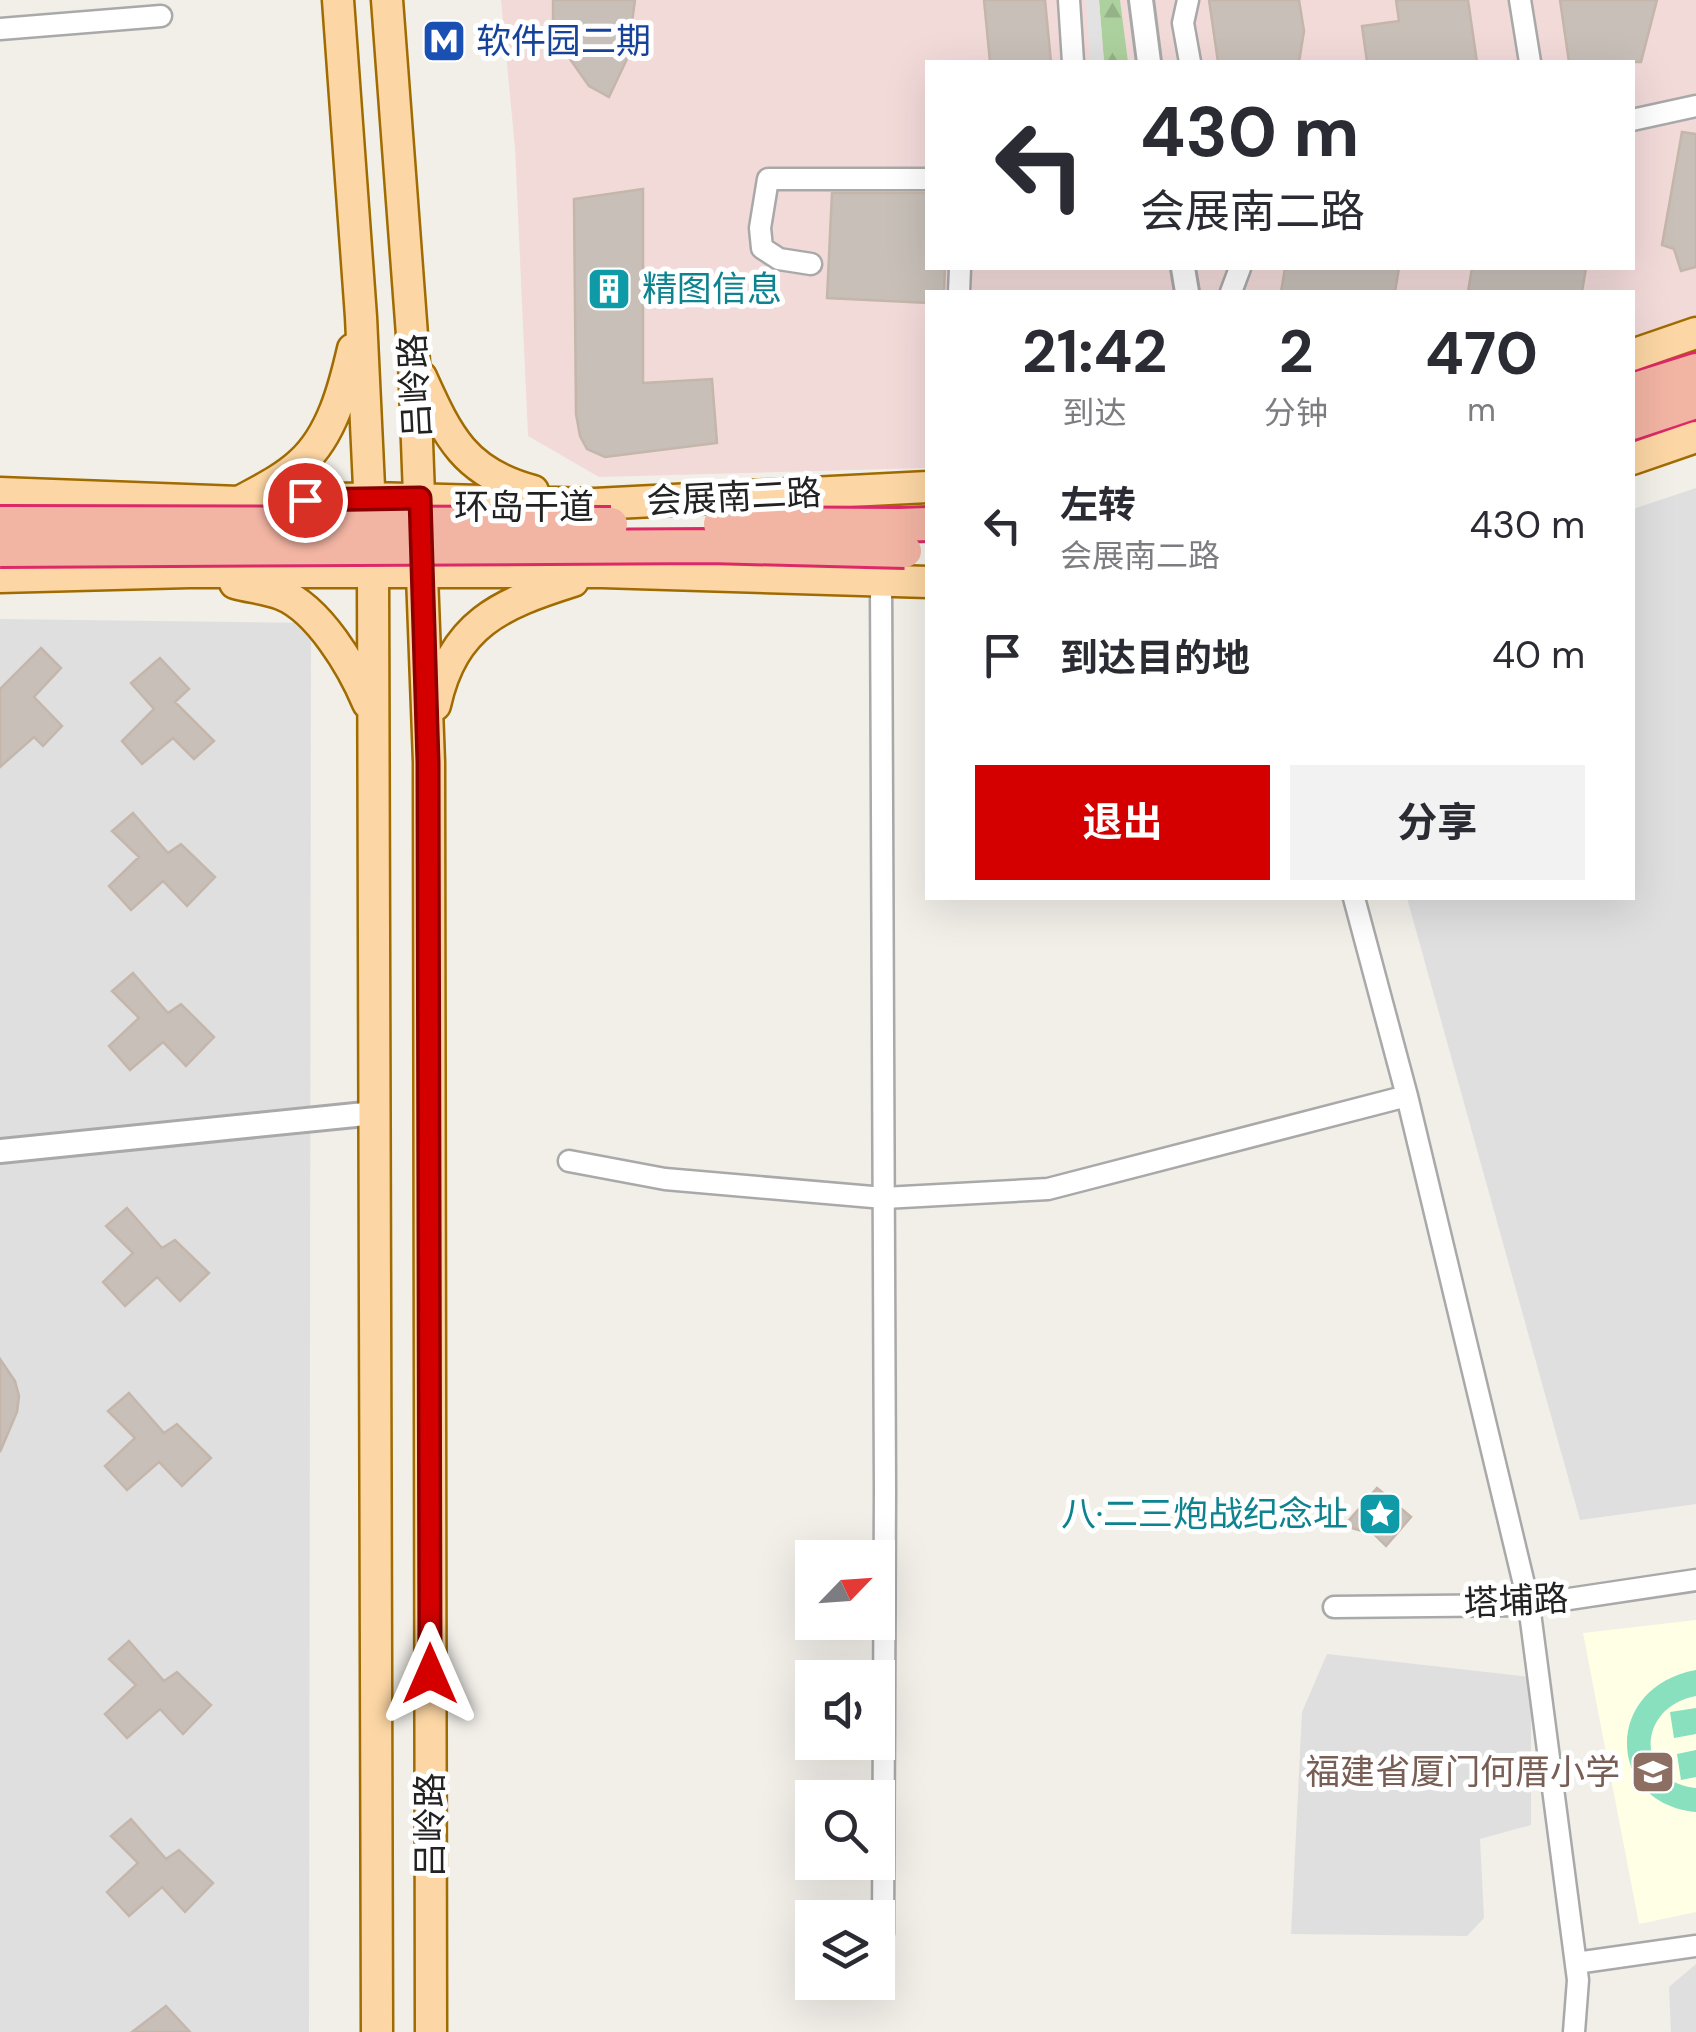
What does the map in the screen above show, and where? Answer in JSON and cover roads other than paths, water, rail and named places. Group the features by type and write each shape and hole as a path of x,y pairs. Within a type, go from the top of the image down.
{"highway":[{"path":"1635,389 1696,370"},
{"path":"1635,422 1696,402"},
{"name":"环岛干道","path":"0,523 915,537"},
{"name":"环岛干道","path":"0,550 710,546 915,537"}],"main road":[{"name":"吕岭路","path":"338,0 361,317 372,572 377,2032"},
{"name":"吕岭路","path":"387,0 414,362 428,762 431,2032"},
{"path":"239,502 286,475 316,445 341,397 361,317"},
{"path":"1635,354 1696,334"},
{"path":"414,362 442,422 471,461 498,480 595,504 602,572"},
{"path":"1635,458 1696,437"},
{"name":"会展南二路","path":"0,493 239,502 420,498 595,504 925,487"},
{"path":"188,572 283,595 299,606 328,635 355,672 374,718"},
{"path":"0,578 188,572 602,572 925,582"},
{"path":"428,762 435,702 446,666 458,644 482,620 514,601 602,572"}],"street":[{"path":"1069,0 1073,60"},
{"path":"1141,0 1148,60"},
{"path":"1188,0 1183,22 1190,60"},
{"path":"1520,0 1530,60"},
{"path":"0,28 161,16"},
{"path":"1635,119 1696,106"},
{"path":"812,264 778,259 762,248 760,228 768,179 925,180"},
{"path":"881,581 883,1900"},
{"path":"1355,900 1529,1605 1578,1980 1574,2032"},
{"path":"569,1162 665,1179 884,1198 1048,1189 1406,1096"},
{"path":"0,1151 375,1113"},
{"name":"塔埔路","path":"1334,1607 1529,1605 1696,1580"},
{"path":"1576,1963 1696,1946"}],"place":[{"name":"软件园二期","path":"444,41"},
{"name":"精图信息","path":"609,289"},
{"name":"八·二三炮战纪念址","path":"1380,1514"},
{"name":"福建省厦门何厝小学","path":"1653,1772"}]}
